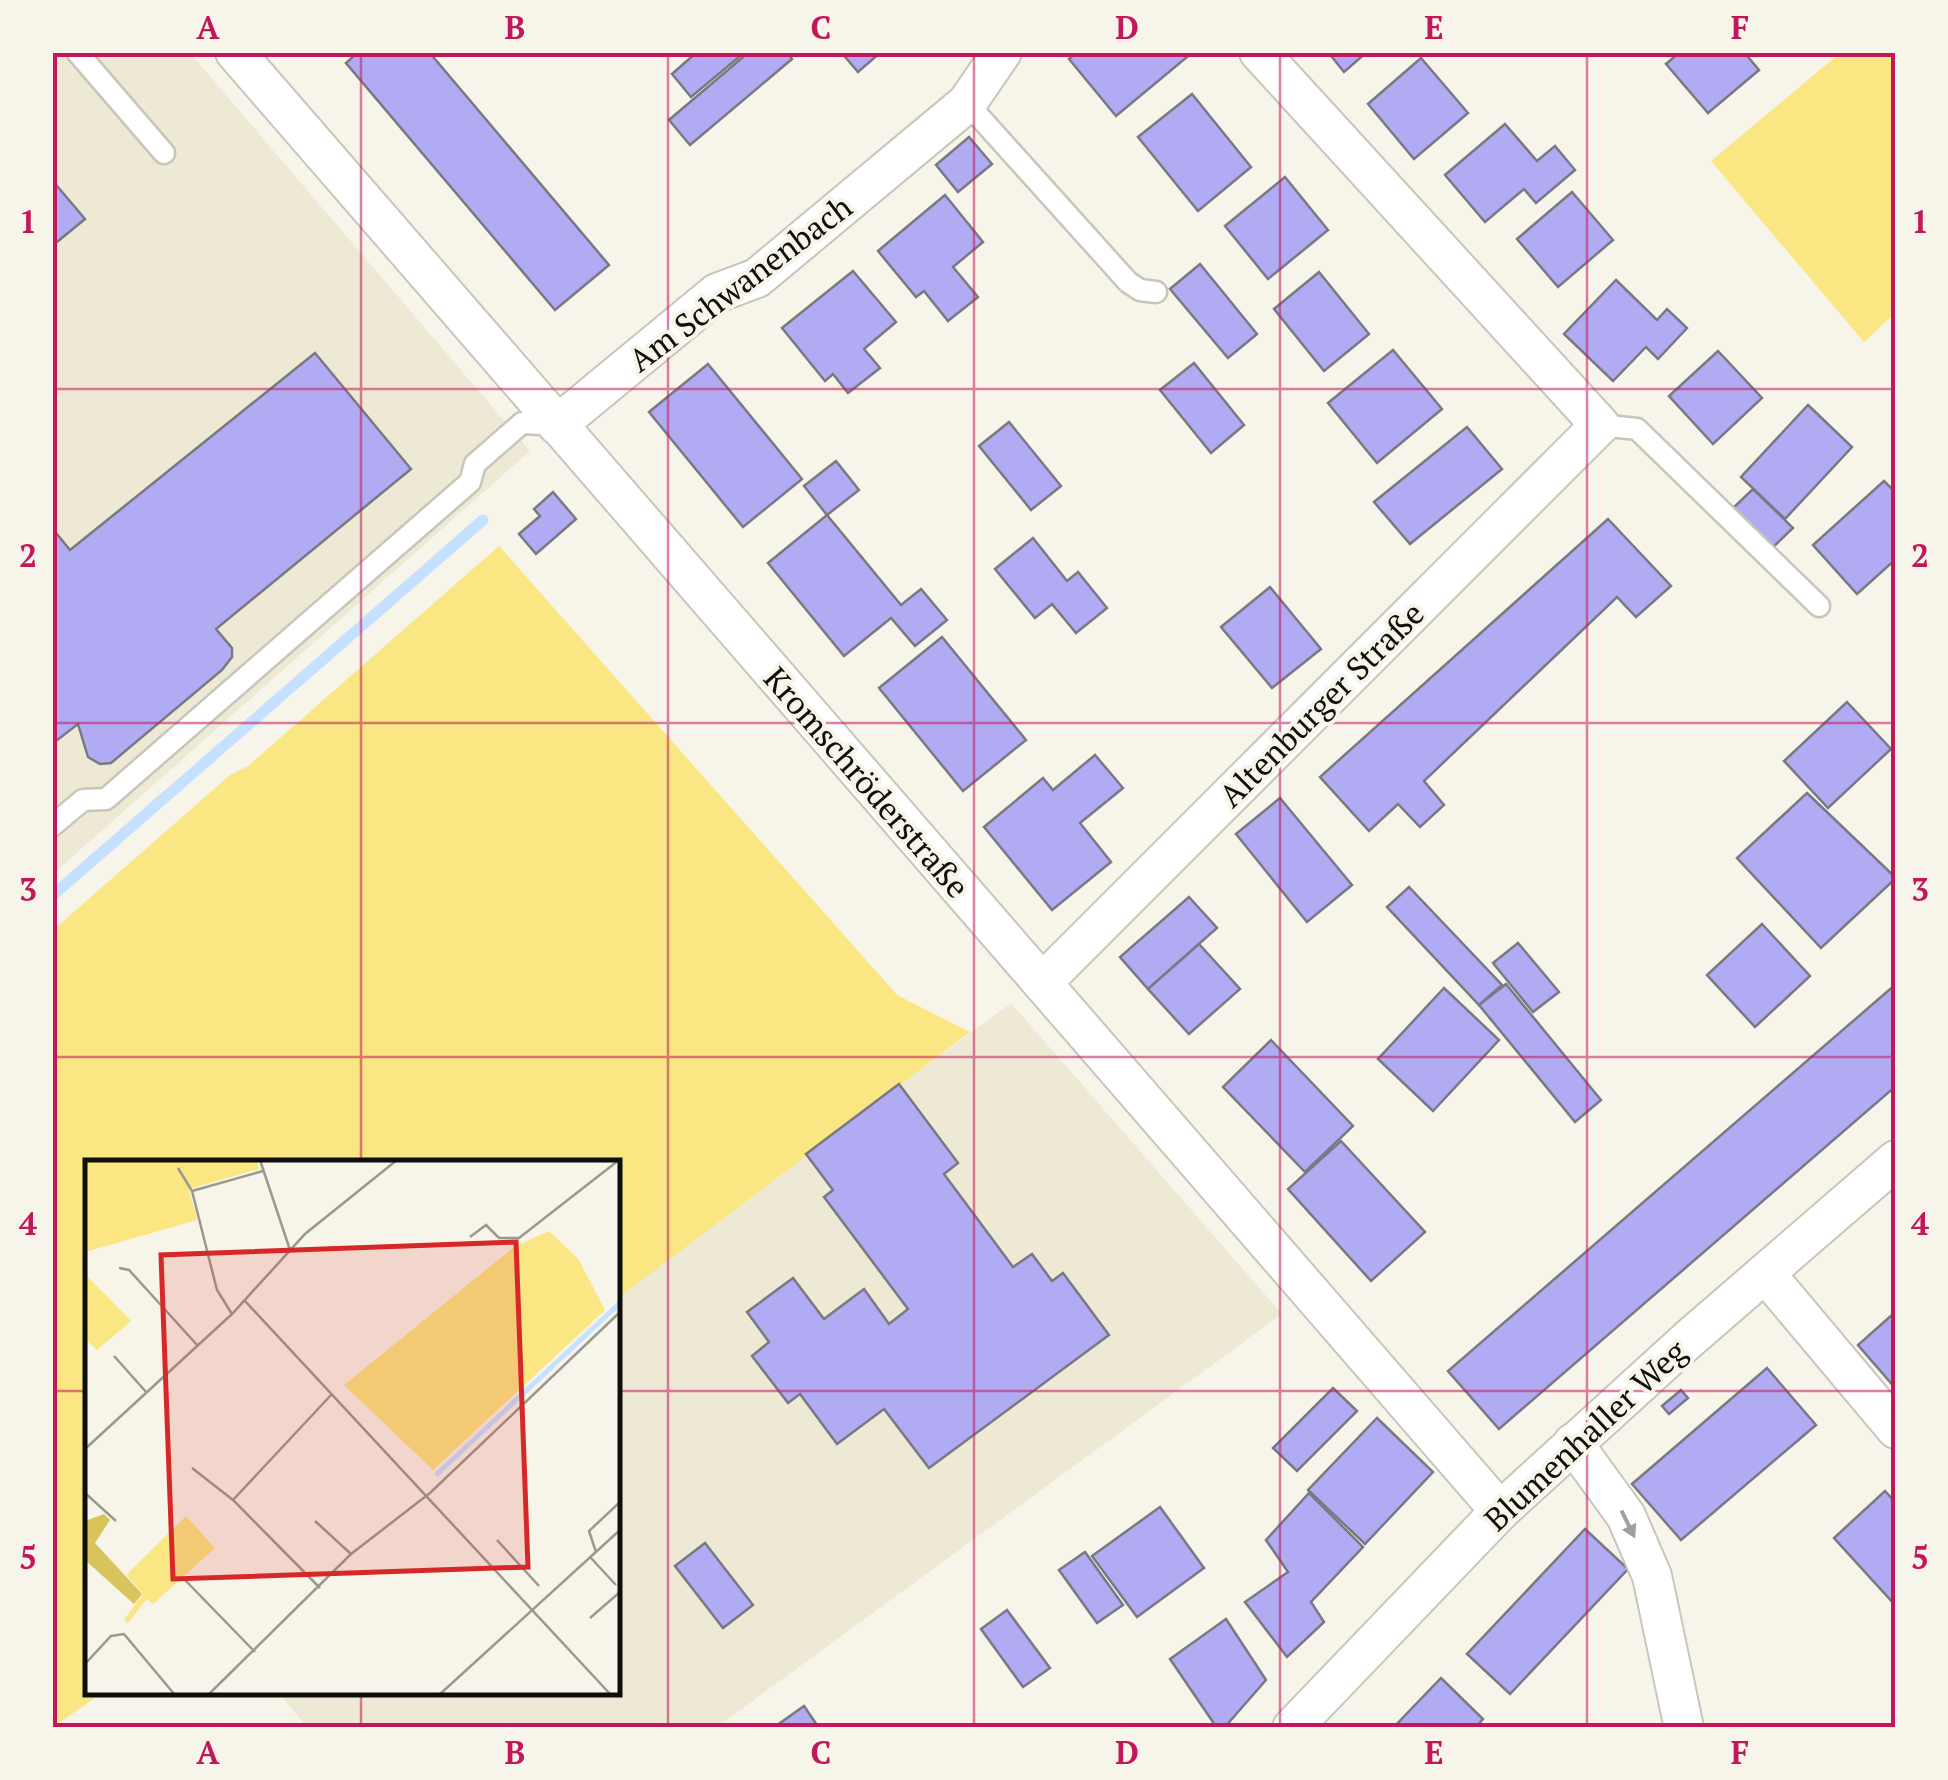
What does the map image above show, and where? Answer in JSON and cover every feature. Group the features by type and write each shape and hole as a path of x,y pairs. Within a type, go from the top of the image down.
{"street":[{"name":"Kromschröderstraße","path":"235,52 1500,1511"},
{"name":"Am Schwanenbach","path":"557,425 717,292 756,278 967,103 1002,52"},
{"path":"1259,52 1600,425"},
{"name":"Altenburger Straße","path":"1042,984 1600,425"},
{"name":"Blumenhaller Weg","path":"1292,1728 1500,1511 1896,1160"},
{"path":"1764,1273 1896,1429"},
{"path":"1573,1443 1626,1516 1652,1576 1684,1728"}],"lane":[{"path":"77,52 164,153"},
{"path":"967,103 1128,282 1140,290 1156,292"},
{"path":"52,826 83,800 106,799 470,482 476,464 522,423 557,425"},
{"path":"1600,425 1637,428 1819,606"}],"shaded area":[{"path":"53,53 190,53 530,451 53,874"},
{"path":"1840,53 1895,53 1895,313 1864,342 1711,161"},
{"path":"499,546 897,995 970,1032 620,1296 620,1160 85,1160 85,1695 99,1695 53,1727 52,931 230,775 248,766"},
{"path":"1011,1003 1282,1314 717,1727 307,1727 281,1695 620,1695 620,1296"}],"building":[{"path":"358,52 429,52 609,265 555,310 346,63"},
{"path":"697,52 745,52 691,97 672,74"},
{"path":"749,52 787,52 792,59 690,145 669,120"},
{"path":"841,52 881,52 858,72"},
{"path":"1077,52 1193,52 1116,116 1069,59"},
{"path":"1328,52 1367,52 1344,72"},
{"path":"1680,52 1744,52 1759,70 1708,113 1666,64"},
{"path":"1421,58 1468,113 1414,159 1368,104"},
{"path":"1192,94 1251,167 1198,211 1138,137"},
{"path":"1505,124 1537,161 1555,146 1575,170 1536,203 1524,189 1485,222 1445,175"},
{"path":"969,137 992,164 958,192 936,165"},
{"path":"1285,177 1328,230 1268,279 1225,226"},
{"path":"52,180 85,219 52,246"},
{"path":"1572,192 1613,240 1558,287 1517,239"},
{"path":"945,195 983,242 953,267 978,297 948,321 924,291 916,297 878,251"},
{"path":"1200,264 1257,334 1228,358 1170,289"},
{"path":"853,271 896,322 864,349 880,368 848,393 833,374 825,381 782,328"},
{"path":"1319,272 1369,334 1324,371 1274,309"},
{"path":"1616,280 1657,320 1667,309 1687,328 1658,359 1646,347 1613,381 1564,334"},
{"path":"1393,350 1442,409 1377,463 1328,403"},
{"path":"1718,351 1762,398 1713,444 1669,396"},
{"path":"315,353 411,469 216,629 232,648 232,657 222,670 111,763 100,764 88,757 78,724 52,744 52,528 70,550"},
{"path":"1194,363 1244,425 1211,453 1160,390"},
{"path":"708,364 802,479 743,527 649,412"},
{"path":"1808,405 1852,447 1785,519 1741,477"},
{"path":"1009,422 1061,486 1031,510 979,446"},
{"path":"1467,427 1502,469 1410,544 1374,502"},
{"path":"836,461 859,490 827,515 804,486"},
{"path":"1884,481 1896,493 1896,559 1857,594 1813,545"},
{"path":"1753,489 1793,528 1771,549 1730,511"},
{"path":"553,492 576,519 536,554 519,534 540,516 534,509"},
{"path":"827,515 901,605 921,589 947,620 915,646 891,618 844,656 768,563"},
{"path":"1608,519 1671,586 1636,617 1617,597 1424,781 1444,805 1420,827 1398,804 1369,831 1320,777"},
{"path":"1033,538 1067,581 1078,572 1107,608 1076,633 1052,604 1035,618 995,569"},
{"path":"1270,587 1321,649 1272,688 1221,627"},
{"path":"942,637 1026,740 963,791 879,688"},
{"path":"1847,702 1891,749 1828,808 1784,761"},
{"path":"1095,755 1123,788 1080,823 1111,862 1052,910 984,827 1043,778 1053,790"},
{"path":"1807,793 1896,878 1821,948 1737,858"},
{"path":"1280,798 1352,885 1307,922 1236,834"},
{"path":"1409,887 1502,985 1479,1005 1387,907"},
{"path":"1189,897 1217,928 1148,989 1120,957"},
{"path":"1762,924 1810,976 1755,1027 1707,975"},
{"path":"1518,943 1559,992 1533,1012 1493,963"},
{"path":"1199,944 1240,989 1189,1034 1148,989"},
{"path":"1506,984 1601,1100 1575,1122 1479,1005"},
{"path":"1896,984 1896,1086 1499,1429 1448,1371"},
{"path":"1444,988 1499,1040 1433,1111 1378,1059"},
{"path":"1271,1040 1353,1126 1305,1172 1223,1087"},
{"path":"899,1084 958,1163 944,1174 1013,1267 1032,1254 1052,1281 1063,1273 1109,1335 929,1468 884,1409 837,1444 800,1394 788,1403 752,1356 769,1342 747,1312 793,1278 824,1319 864,1289 889,1324 908,1309 824,1197 833,1190 806,1154"},
{"path":"1341,1141 1425,1232 1371,1281 1288,1189"},
{"path":"1893,1314 1896,1317 1896,1389 1858,1345"},
{"path":"1767,1368 1816,1425 1681,1540 1632,1484"},
{"path":"1333,1388 1357,1411 1297,1471 1273,1448"},
{"path":"1681,1390 1688,1398 1669,1414 1662,1406"},
{"path":"1377,1418 1433,1472 1365,1544 1308,1490"},
{"path":"1885,1491 1896,1503 1896,1606 1834,1538"},
{"path":"1309,1493 1363,1547 1311,1602 1324,1622 1287,1657 1245,1602 1288,1572 1266,1540"},
{"path":"1160,1507 1204,1568 1137,1617 1092,1556"},
{"path":"1585,1529 1628,1569 1510,1694 1467,1654"},
{"path":"705,1543 753,1605 723,1628 675,1566"},
{"path":"1085,1552 1123,1605 1097,1623 1059,1570"},
{"path":"1007,1610 1050,1668 1023,1687 981,1629"},
{"path":"1226,1619 1266,1680 1224,1728 1217,1728 1170,1659"},
{"path":"1441,1678 1483,1719 1475,1728 1393,1728"},
{"path":"804,1706 819,1728 773,1728"}],"waterway":[{"path":"52,896 483,520"}]}
